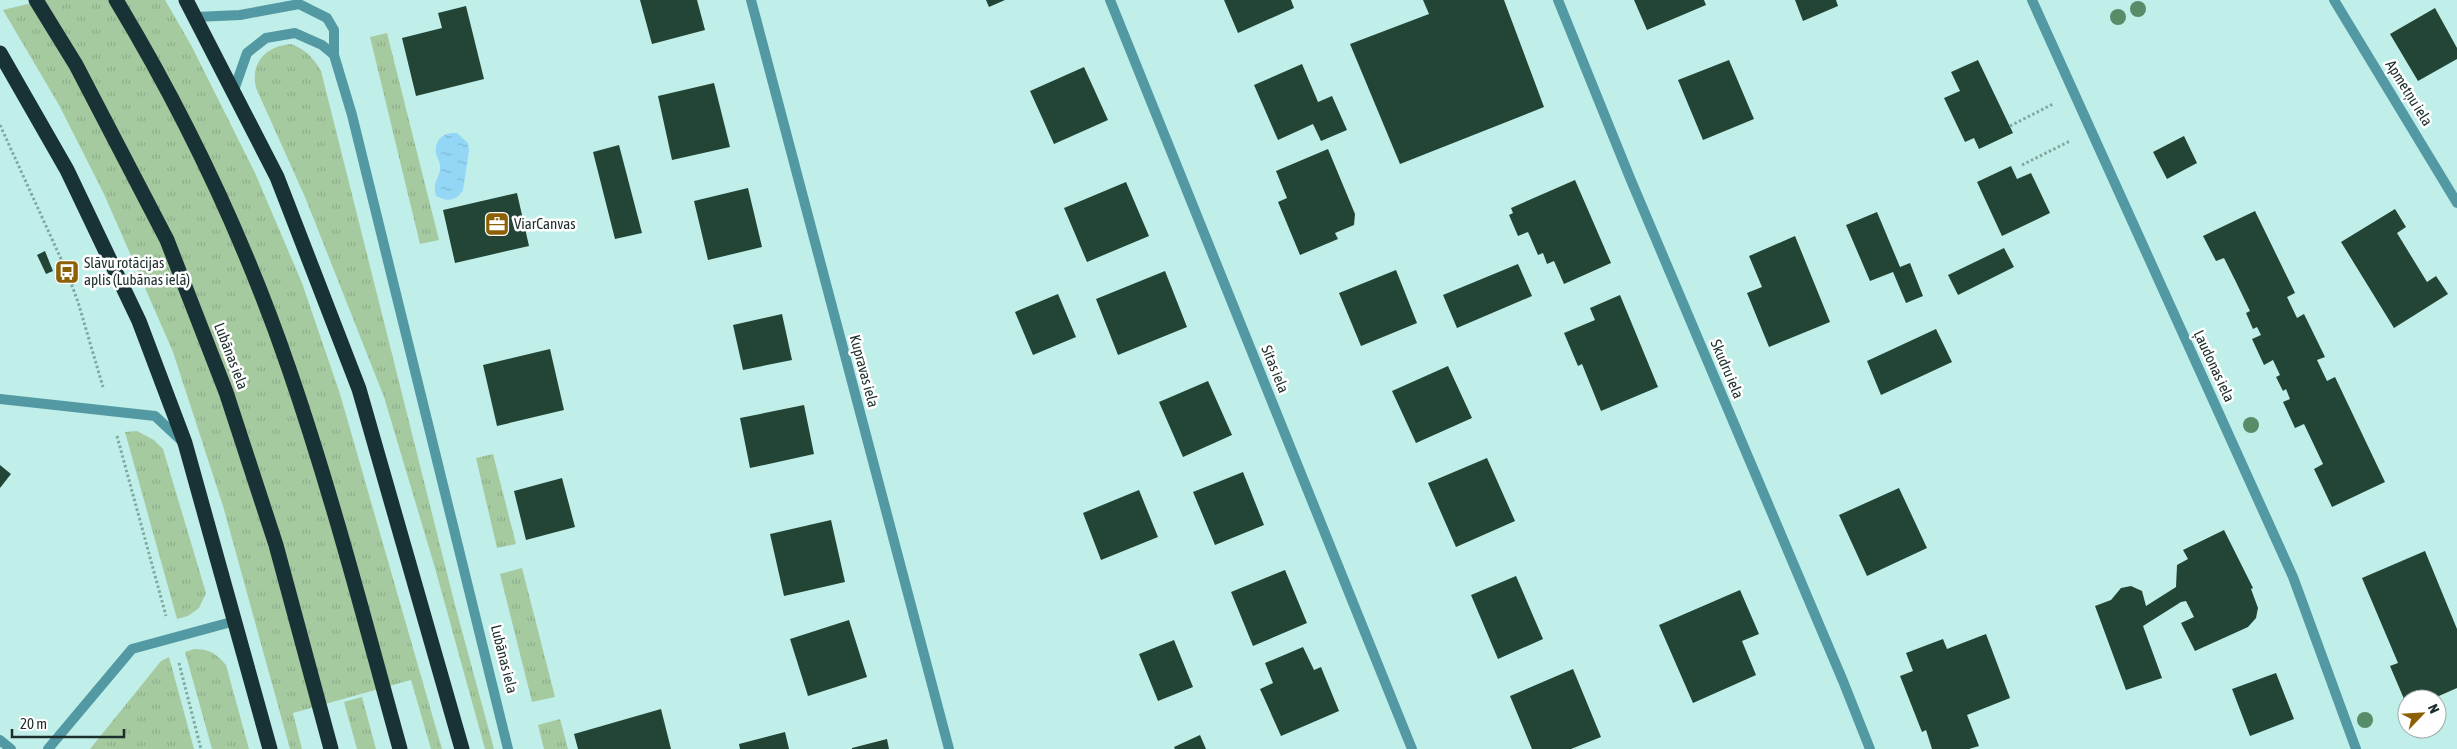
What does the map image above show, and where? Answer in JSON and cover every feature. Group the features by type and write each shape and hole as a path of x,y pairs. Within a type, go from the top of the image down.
{"highway":[{"name":"Lubānas iela","path":"36,0 76,65 170,249 226,392 276,545 331,749"},
{"path":"116,0 193,140 263,298 289,369 339,527 400,749"},
{"path":"186,0 234,90 277,177 359,389 462,749"},
{"path":"0,53 67,170 140,321 185,443 270,749"}],"street":[{"name":"Kupravas iela","path":"751,0 949,749"},
{"name":"Sitas iela","path":"1110,0 1412,749"},
{"name":"Skudru iela","path":"1558,0 1630,178 1836,663 1870,749"},
{"name":"Ļaudonas iela","path":"2032,0 2293,577 2356,749"},
{"name":"Apmetņu iela","path":"2334,0 2457,202"},
{"name":"Lubānas iela","path":"196,17 240,15 299,4 326,18 334,30 334,54 352,115 508,749"},
{"path":"234,90 247,54 266,38 294,32 322,45 334,54"},
{"path":"0,399 155,416 185,443"},
{"path":"48,749 132,649 235,621"},
{"path":"0,740 11,749"}],"path":[{"path":"2010,126 2073,94"},
{"path":"2022,164 2091,131"}],"green space":[{"path":"44,0 165,0 191,45 255,173 302,283 340,394 442,749 431,749 411,680 293,713 302,749 290,749 223,506 173,352 104,194 59,105 3,10"},
{"path":"387,33 439,240 420,244 370,37"},
{"path":"291,44 309,54 321,71 455,605 494,749 485,749 435,568 384,397 305,197 256,88 255,71 262,57 274,48"},
{"path":"137,431 154,440 163,449 206,593 199,608 188,616 177,619 125,432"},
{"path":"493,454 516,544 497,548 476,458"},
{"path":"522,568 555,697 532,702 500,574"},
{"path":"194,649 212,652 226,665 249,749 212,749 185,652"},
{"path":"169,657 194,749 90,749 161,661"},
{"path":"362,697 376,749 357,749 344,702"},
{"path":"560,719 568,749 544,749 538,725"}],"water":[{"path":"457,133 468,143 469,151 463,190 455,198 448,200 436,196 435,186 440,163 436,149 438,140 441,137"}],"building":[{"path":"640,0 697,0 705,30 652,44"},
{"path":"986,0 1005,0 989,7"},
{"path":"1224,0 1291,0 1294,8 1238,33"},
{"path":"1423,0 1504,0 1544,107 1400,164 1350,44 1429,14"},
{"path":"1634,0 1704,0 1706,5 1647,30"},
{"path":"1795,0 1836,0 1838,6 1803,21"},
{"path":"466,6 484,79 416,96 402,38 442,28 438,13"},
{"path":"2435,8 2457,48 2457,59 2418,81 2390,34"},
{"path":"1729,60 1754,119 1703,140 1678,80"},
{"path":"1978,60 2013,133 1979,149 1974,138 1965,142 1944,98 1960,91 1951,72"},
{"path":"1302,64 1318,102 1332,96 1347,130 1321,141 1313,124 1278,140 1254,85"},
{"path":"1084,67 1108,120 1054,144 1030,91"},
{"path":"714,83 730,147 672,160 658,96"},
{"path":"2184,136 2197,163 2167,179 2153,152"},
{"path":"619,145 642,233 615,239 593,152"},
{"path":"1328,149 1355,214 1354,225 1335,233 1338,239 1300,255 1278,202 1287,198 1276,171"},
{"path":"2011,166 2017,179 2031,173 2050,213 2002,236 1977,182"},
{"path":"1575,180 1611,263 1564,284 1554,261 1547,264 1543,253 1538,255 1528,232 1518,236 1509,215 1513,213 1511,208"},
{"path":"1126,182 1149,236 1087,262 1064,208"},
{"path":"748,188 762,247 708,260 694,201"},
{"path":"517,193 529,246 455,263 443,210"},
{"path":"2395,209 2406,227 2397,233 2427,282 2436,276 2448,294 2394,328 2341,242"},
{"path":"2255,211 2295,293 2287,297 2297,318 2304,314 2325,357 2317,360 2327,381 2335,377 2385,482 2332,507 2314,469 2323,464 2304,424 2295,428 2283,402 2290,399 2286,389 2283,391 2276,377 2280,375 2273,360 2264,365 2252,339 2261,335 2257,327 2253,329 2246,313 2250,311 2224,258 2216,261 2203,236"},
{"path":"1877,212 1900,267 1910,263 1923,296 1906,303 1893,272 1870,281 1846,225"},
{"path":"1795,236 1830,322 1769,347 1747,293 1762,287 1749,256"},
{"path":"2004,248 2014,267 1958,295 1948,275"},
{"path":"45,251 53,271 46,274 37,255"},
{"path":"1518,264 1532,296 1457,328 1443,295"},
{"path":"1396,270 1417,323 1361,346 1339,293"},
{"path":"1165,271 1187,327 1118,355 1096,299"},
{"path":"1058,294 1076,337 1033,355 1015,312"},
{"path":"1620,295 1658,387 1601,411 1582,364 1578,366 1564,333 1595,320 1590,308"},
{"path":"782,314 792,360 743,370 733,325"},
{"path":"1936,329 1952,362 1881,395 1867,361"},
{"path":"550,349 564,410 497,426 483,365"},
{"path":"1448,366 1472,418 1416,443 1392,391"},
{"path":"1208,381 1232,435 1183,457 1159,402"},
{"path":"804,405 814,454 750,468 740,418"},
{"path":"1487,458 1515,521 1456,547 1428,483"},
{"path":"0,465 11,474 0,488"},
{"path":"1243,472 1264,525 1215,545 1193,492"},
{"path":"562,478 575,527 526,540 514,491"},
{"path":"1899,488 1927,548 1867,576 1839,515"},
{"path":"1139,490 1158,537 1101,560 1083,513"},
{"path":"831,520 845,582 784,596 770,534"},
{"path":"2224,530 2253,588 2251,589 2258,608 2256,618 2248,627 2195,651 2181,623 2194,617 2186,601 2181,602 2143,626 2162,678 2126,690 2095,606 2111,600 2121,588 2131,586 2142,591 2146,606 2176,587 2177,565 2188,559 2183,550"},
{"path":"2425,551 2457,629 2457,688 2447,692 2447,689 2400,689 2390,666 2398,663 2362,578"},
{"path":"1285,570 1307,623 1253,646 1231,592"},
{"path":"1516,576 1543,639 1498,659 1471,595"},
{"path":"1740,590 1759,634 1742,641 1756,675 1693,703 1659,625"},
{"path":"849,620 867,677 808,696 790,639"},
{"path":"1986,634 2010,698 1967,715 1979,746 1969,749 1932,749 1926,730 1922,732 1900,676 1913,671 1906,653 1943,639 1947,649"},
{"path":"1174,640 1193,687 1158,701 1139,654"},
{"path":"1303,647 1314,670 1321,667 1339,711 1281,736 1260,689 1273,683 1265,663"},
{"path":"1573,669 1601,737 1571,749 1532,749 1510,696"},
{"path":"2276,673 2294,719 2250,736 2232,689"},
{"path":"661,709 671,749 578,749 574,734"},
{"path":"785,732 789,749 740,749 739,744"},
{"path":"1200,735 1206,749 1175,749 1174,747"},
{"path":"887,739 889,749 852,749 852,748"}],"place":[{"name":"ViarCanvas","path":"497,224"},
{"name":"Slāvu rotācijas aplis (Lubānas ielā)","path":"67,272"}]}
